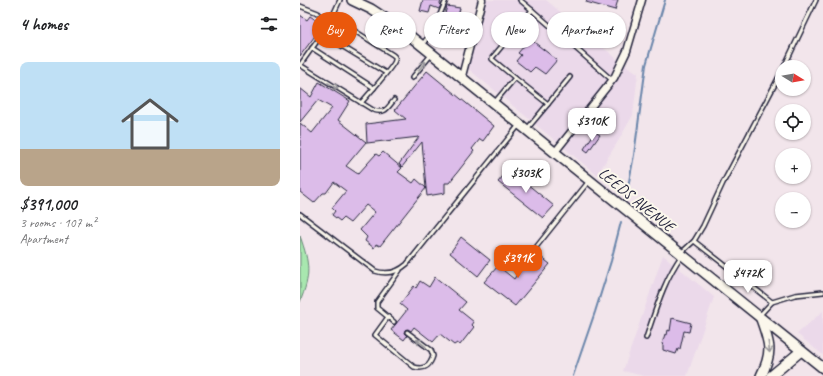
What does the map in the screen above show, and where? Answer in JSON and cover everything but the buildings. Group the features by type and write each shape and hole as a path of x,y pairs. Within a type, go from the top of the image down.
{"street":[{"name":"LEEDS AVENUE","path":"352,0 372,9 394,24 462,76 823,368"},
{"path":"462,76 482,0"},
{"path":"555,152 612,81 627,52 642,0"},
{"path":"759,317 767,336 770,354 761,376"},
{"path":"771,376 801,351"}],"lane":[{"path":"334,12 340,0"},
{"path":"422,45 434,29 446,0"},
{"path":"520,0 612,81"},
{"path":"787,60 816,0"},
{"path":"300,6 315,12"},
{"path":"532,10 492,59 548,104"},
{"path":"361,103 374,88 395,62 396,58 393,54 350,28 346,26 341,27 336,34 336,40 340,45 386,73"},
{"path":"374,88 312,48 300,65 373,110 380,112 386,110 394,100"},
{"path":"412,78 432,53"},
{"path":"394,322 377,308 377,302 400,270 407,264 524,126 548,104 570,77"},
{"path":"494,103 515,78"},
{"path":"646,338 670,274 681,254 694,241 775,85"},
{"path":"538,246 590,180"},
{"path":"300,214 375,271 383,273 400,270"},
{"path":"694,241 772,302"},
{"path":"759,317 772,302 795,295 823,292"},
{"path":"388,317 375,335 414,366 419,368 427,367 431,363 433,356 431,350 407,332"}],"shaded area":[{"path":"482,0 546,0 560,12 547,12 547,48 604,48 622,63 638,73 633,115 597,175 465,66 470,48 483,48 483,12 479,12"},
{"path":"663,255 714,297 687,376 644,376 623,371"},
{"path":"823,311 823,355 797,334"}],"green space":[{"path":"300,236 306,254 308,269 304,293 300,302"}],"waterway":[{"path":"625,195 634,155 646,65 665,0"},
{"path":"573,376 611,261 621,222"}]}
